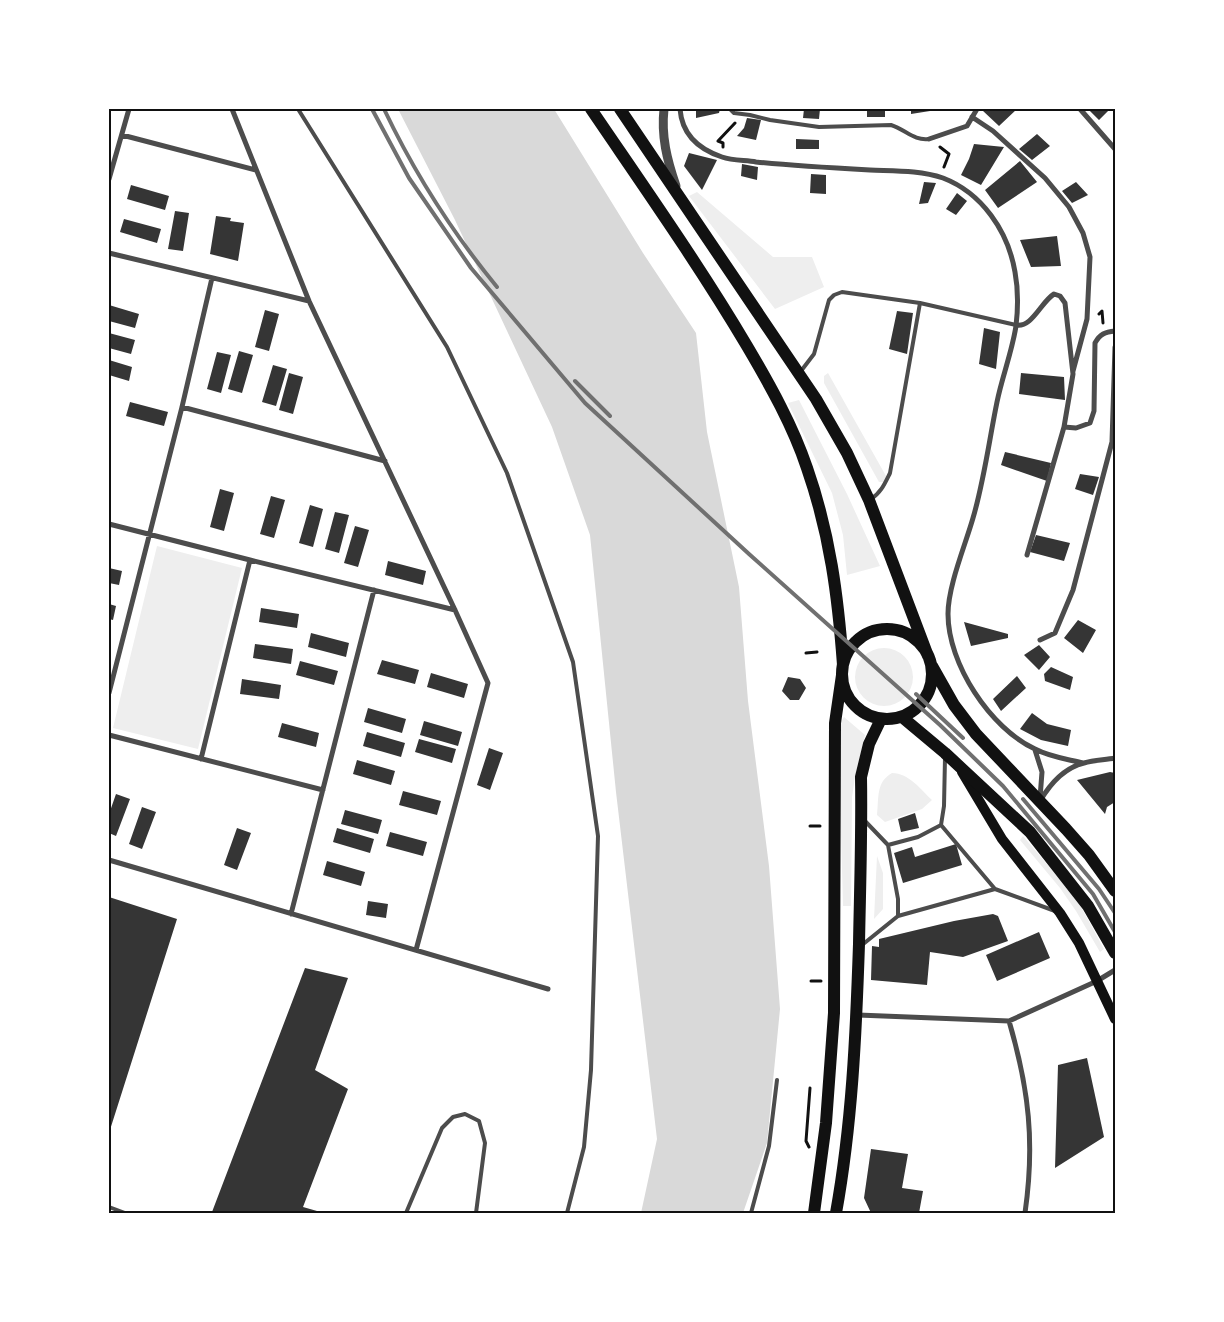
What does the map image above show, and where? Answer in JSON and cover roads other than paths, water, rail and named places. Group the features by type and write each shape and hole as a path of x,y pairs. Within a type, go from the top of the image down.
{"main road":[{"path":"591,109 722,303 785,415 807,468 828,541 839,615 842,670 846,693 858,709 868,716 881,719 902,717 913,711 923,702 929,691 932,679 930,661 869,500 847,453 800,372 620,109"},
{"path":"814,1213 826,1122 834,1013 834,723 842,670 848,652 856,641 868,633 896,630 909,635 920,644 954,705 976,734 1089,855 1115,891"},
{"path":"902,717 945,753 1030,832 1088,906 1115,953"},
{"path":"836,1213 842,1181 854,1068 857,1015 862,776 869,744 881,719"},
{"path":"958,765 1002,839 1060,913 1079,943 1115,1018"}],"street":[{"path":"109,179 129,109"},
{"path":"232,109 309,301 488,683 416,950"},
{"path":"664,109 662,125 664,146 684,205"},
{"path":"680,109 683,128 691,139 703,148 723,158 792,166 914,172 941,178 954,183 974,196 988,211 1002,233 1009,249 1015,272 1016,325 998,398 977,506 954,580 948,612 954,652 963,672 984,703 1008,732 1035,750 1083,763"},
{"path":"930,139 967,126 978,109"},
{"path":"1080,109 1115,149"},
{"path":"972,117 993,131 1045,178 1070,207 1083,233 1090,257 1087,318 1066,406 1064,427 1027,555"},
{"path":"122,135 256,170"},
{"path":"109,253 309,301"},
{"path":"109,694 182,407 212,278"},
{"path":"1016,325 1027,324 1048,297 1054,294 1060,296 1065,303 1073,374"},
{"path":"1064,427 1076,428 1090,423 1094,411 1095,343 1099,336 1105,332 1115,330"},
{"path":"1040,640 1055,633 1073,590 1096,506 1112,442 1115,347"},
{"path":"182,407 385,461"},
{"path":"109,524 455,610"},
{"path":"201,759 250,560"},
{"path":"291,914 374,590"},
{"path":"109,735 323,790"},
{"path":"1035,750 1042,772 1040,801"},
{"path":"1040,801 1060,775 1083,763 1115,758"},
{"path":"109,860 548,989"},
{"path":"857,1015 1009,1021 1097,981 1115,970"},
{"path":"1009,1021 1021,1062 1028,1103 1029,1187 1024,1213"}],"lane":[{"path":"298,109 447,347 507,474 573,662 598,836 591,1070 584,1147 567,1213"},
{"path":"730,109 734,113 819,127 891,125 920,140 930,139"},
{"path":"800,372 814,354 830,300 834,295 842,292 920,303 1016,325"},
{"path":"869,500 880,491 890,473 920,303"},
{"path":"945,753 944,806 941,825 995,888 1060,913"},
{"path":"862,819 888,844 898,899 898,916"},
{"path":"888,844 918,837 941,825"},
{"path":"858,948 898,916 995,888"},
{"path":"751,1213 769,1146 777,1080"},
{"path":"406,1213 442,1128 453,1118 465,1114 479,1121 485,1144 476,1213"},
{"path":"109,1207 125,1213"}],"railway":[{"path":"372,109 409,178 471,268 585,403 749,554 940,725 1003,786 1093,894 1115,932"},
{"path":"384,109 421,179 449,223 497,287"},
{"path":"575,381 610,416"},
{"path":"916,694 963,738"},
{"path":"1023,799 1099,889 1115,913"}]}
